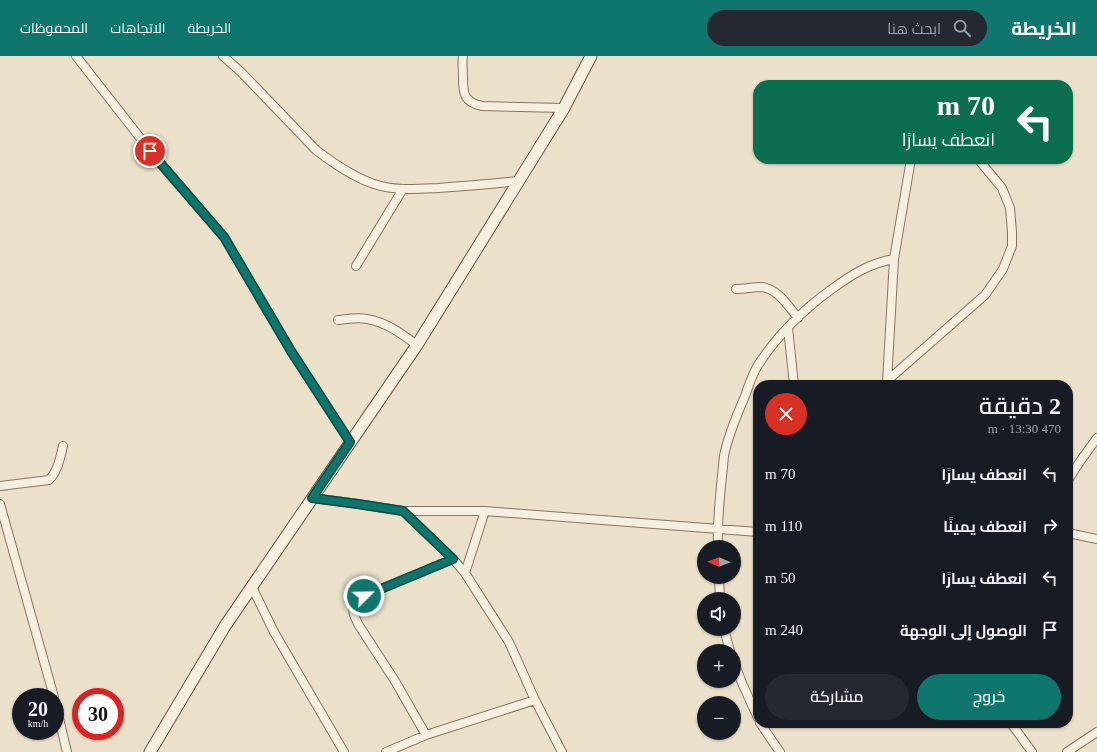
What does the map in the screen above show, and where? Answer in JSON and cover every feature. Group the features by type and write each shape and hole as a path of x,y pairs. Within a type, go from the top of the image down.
{"main road":[{"path":"150,752 225,626 417,345 564,108 591,56"}],"street":[{"path":"76,56 159,162 224,237 291,351 350,442"},
{"path":"223,56 263,94 306,140 326,158 373,184 404,190 473,186 518,181"},
{"path":"463,56 463,91 469,101 474,104 482,106 564,108"},
{"path":"887,380 894,259 910,164"},
{"path":"889,380 985,295 1003,269 1012,246 1010,208 1002,188 982,164"},
{"path":"356,266 404,190"},
{"path":"718,540 717,529 724,456 734,422 751,379 758,366 788,328 819,298 850,276 880,261 894,259"},
{"path":"736,289 763,287 772,290 782,298 798,318"},
{"path":"338,320 358,318 378,322 393,329 417,345"},
{"path":"788,328 793,380"},
{"path":"1073,472 1097,438"},
{"path":"0,486 49,480 54,476 63,446"},
{"path":"312,498 403,511 485,511 753,532"},
{"path":"0,504 51,688"},
{"path":"403,511 453,559 465,573 509,642 535,700 562,752"},
{"path":"465,573 485,511"},
{"path":"1073,534 1097,539"},
{"path":"426,735 395,681 358,624 353,608 364,596 453,559"},
{"path":"252,587 274,632 344,752"},
{"path":"741,680 753,707"},
{"path":"386,752 426,735 535,700"},
{"path":"763,728 780,752"},
{"path":"1015,728 1032,752"},
{"path":"1067,752 1097,732"},
{"path":"64,740 67,752"}],"route":[{"path":"150,151 224,237 291,351 350,442 312,498 403,511 453,559 364,596"}]}
